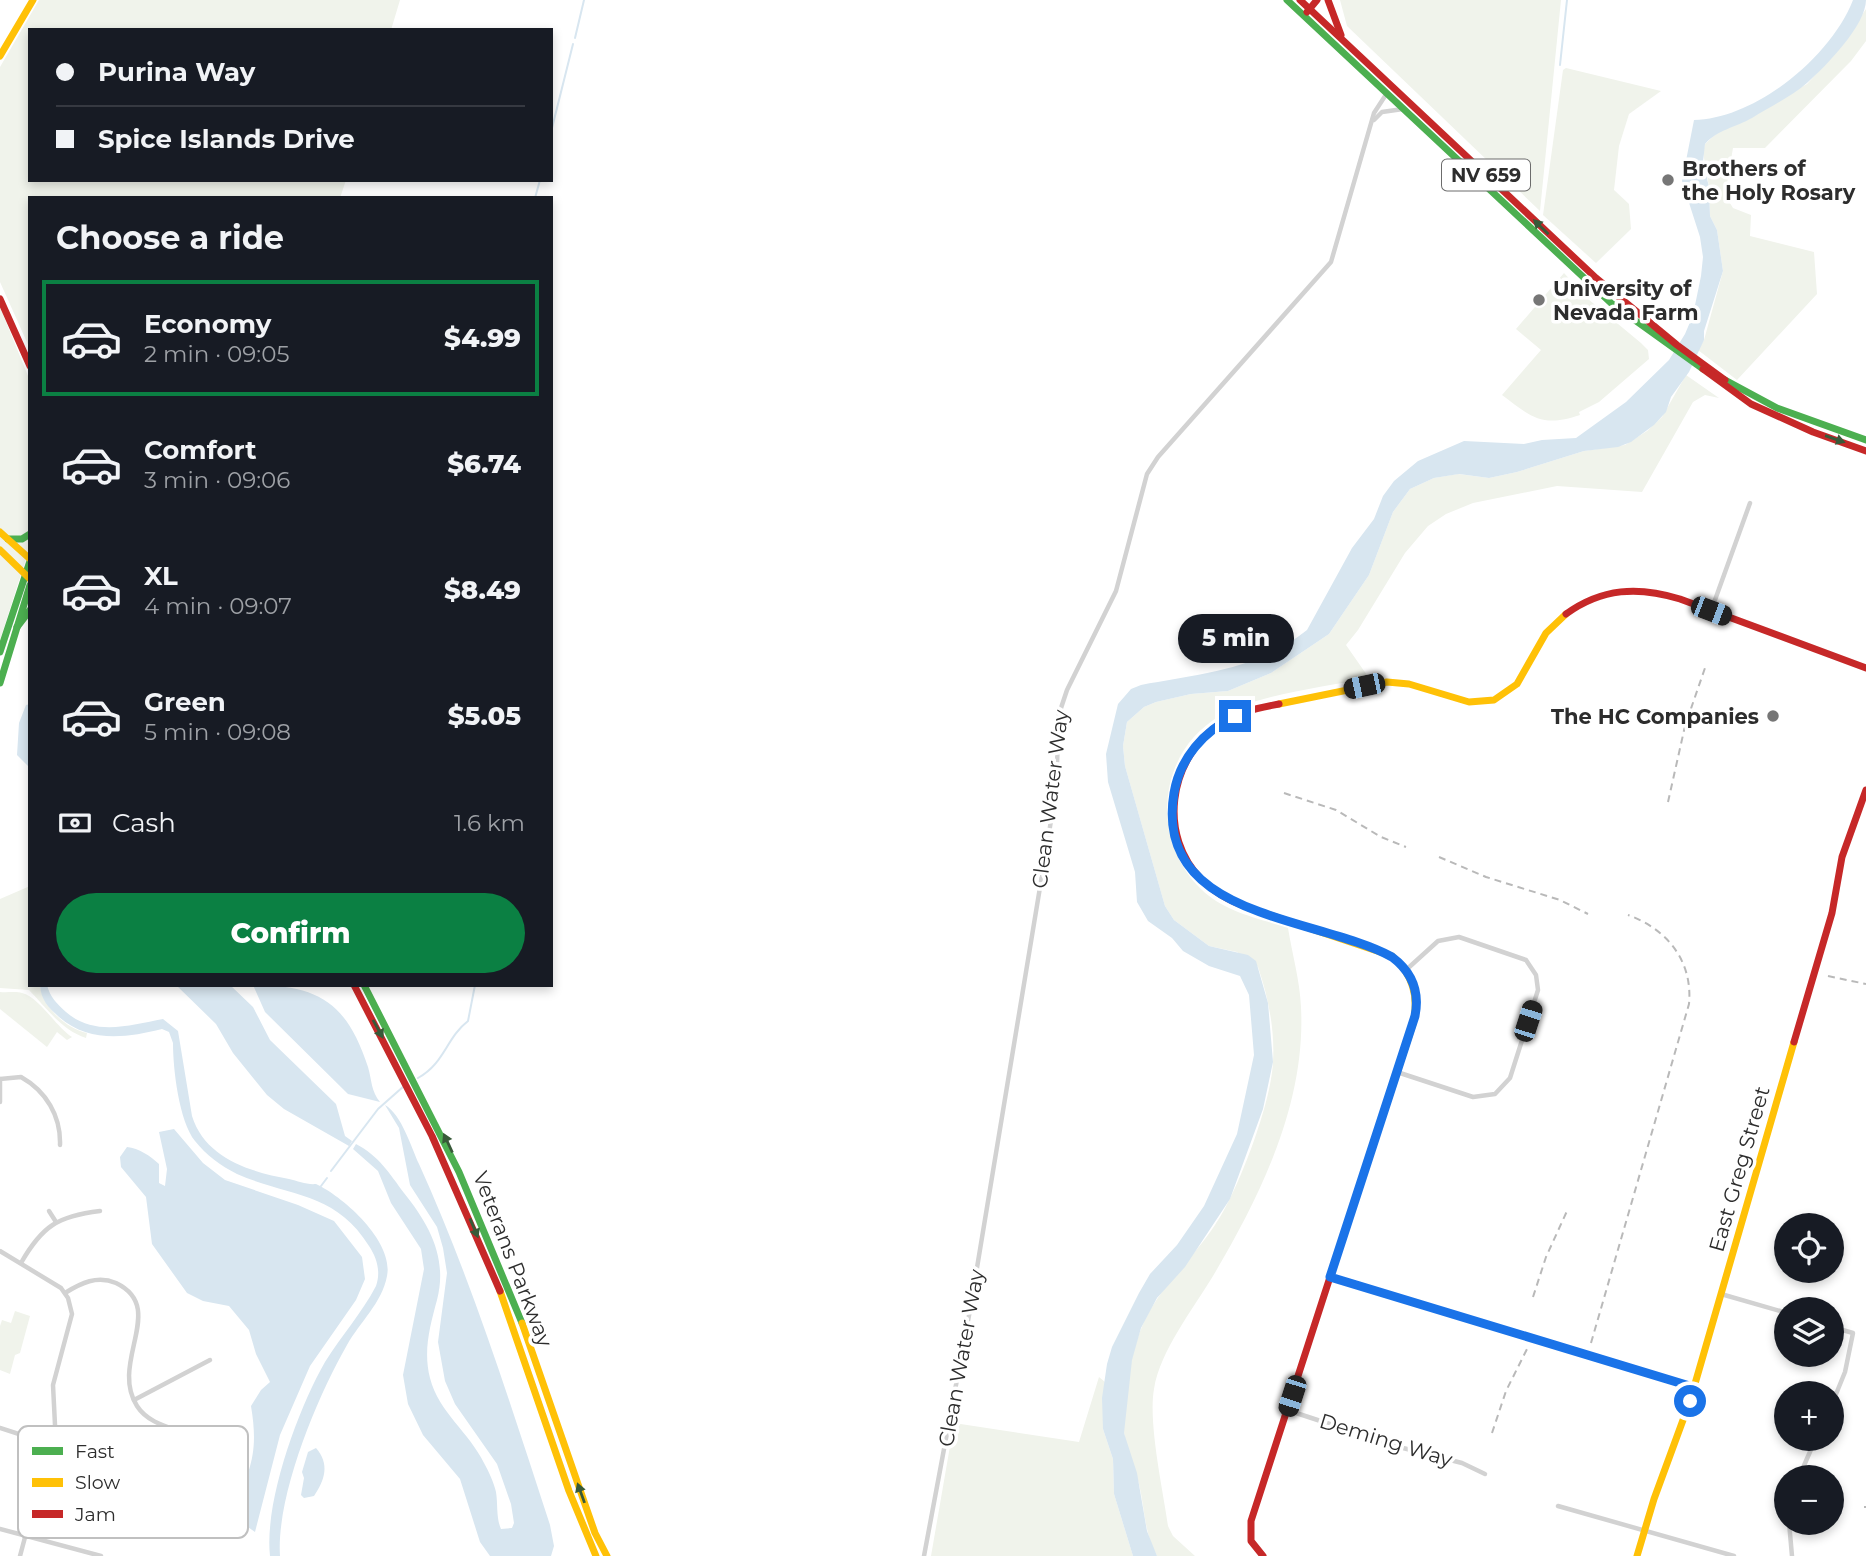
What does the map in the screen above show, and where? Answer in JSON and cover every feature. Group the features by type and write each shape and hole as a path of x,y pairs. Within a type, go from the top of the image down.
{"main road":[{"path":"0,56 33,0"},
{"name":"NV 659","path":"1287,0 1566,263 1611,303 1665,338"},
{"path":"1304,16 1317,0"},
{"path":"1328,0 1345,42"},
{"path":"1297,9 1303,1"},
{"name":"NV 659","path":"1303,1 1573,257 1665,338 1732,392 1768,413 1866,451"},
{"path":"1566,263 1573,257"},
{"path":"0,299 28,362"},
{"name":"NV 659","path":"1704,368 1765,403 1866,440"},
{"path":"0,532 28,558"},
{"path":"7,538 22,539 28,535"},
{"path":"0,550 27,576 0,652"},
{"path":"0,683 28,591"},
{"path":"1263,1556 1250,1540 1249,1527 1417,1008 1416,991 1406,970 1384,953 1231,902 1198,877 1181,848 1174,824 1173,802 1182,767 1201,739 1220,723 1243,713 1383,682 1408,683 1472,703 1498,699 1519,684 1542,639 1558,620 1578,604 1610,592 1651,591 1866,668"},
{"path":"17,627 28,613"},
{"name":"East Greg Street","path":"1636,1556 1721,1294 1832,913 1842,857 1866,790"},
{"name":"Veterans Parkway","path":"355,987 416,1099 500,1292 570,1495 596,1556"},
{"name":"Veterans Parkway","path":"365,987 425,1094 510,1290 580,1491 607,1556"}],"street":[{"name":"Clean Water Way","path":"924,1556 976,1272 1056,789 1056,731 1061,705 1114,597 1150,469 1328,267 1337,247 1377,106 1387,93"},
{"path":"1372,124 1382,111 1404,108"},
{"path":"1711,611 1750,503"},
{"path":"1397,1072 1473,1097 1481,1098 1496,1093 1510,1078 1538,990 1536,975 1526,960 1459,937 1438,941 1406,970"},
{"path":"0,1102 0,1078 21,1077 46,1099 58,1119 60,1144"},
{"path":"49,1211 56,1222"},
{"path":"21,1263 40,1235 56,1222 70,1216 100,1211"},
{"path":"0,1251 56,1283 71,1305 72,1320 53,1385 53,1426"},
{"path":"1330,1277 1693,1387"},
{"path":"65,1293 85,1282 99,1279 119,1285 134,1300 139,1325 127,1376 134,1400 144,1414 162,1426"},
{"path":"1721,1294 1774,1309"},
{"path":"1841,1381 1853,1333 1844,1330"},
{"path":"134,1400 210,1360"},
{"name":"Deming Way","path":"1287,1410 1402,1448 1462,1463 1485,1474"},
{"path":"0,1428 18,1434"},
{"path":"1558,1506 1734,1556"},
{"path":"0,1529 18,1534"},
{"path":"1790,1535 1792,1556"},
{"path":"20,1556 25,1538"},
{"path":"34,1538 101,1556"}],"shaded area":[{"path":"39,0 400,0 392,28 28,28 28,182 345,182 341,196 28,196 28,345 0,282 0,67"},
{"path":"1340,0 1561,0 1540,211 1347,26"},
{"path":"1853,0 1866,0 1859,21 1844,44 1815,76 1788,97 1721,132 1705,144 1703,162 1709,187 1710,216 1717,230 1723,271 1704,331 1704,340 1689,372 1671,397 1666,412 1654,425 1631,442 1618,447 1584,451 1489,478 1459,474 1434,478 1410,489 1393,512 1369,575 1329,634 1271,673 1228,691 1191,694 1156,702 1144,707 1127,722 1123,746 1125,766 1165,906 1174,920 1209,946 1248,955 1256,961 1268,1003 1273,1062 1263,1109 1230,1199 1185,1267 1157,1298 1141,1328 1132,1360 1124,1433 1137,1473 1147,1531 1157,1556 1133,1556 1114,1494 1113,1459 1103,1429 1102,1398 1107,1364 1112,1347 1150,1274 1177,1245 1204,1206 1237,1134 1254,1055 1249,995 1240,976 1209,966 1183,951 1172,938 1148,921 1137,902 1135,872 1108,782 1106,754 1118,704 1131,689 1141,685 1207,673 1248,662 1269,654 1307,630 1352,548 1374,519 1383,496 1394,481 1418,461 1464,441 1524,444 1576,438 1626,402 1669,360 1693,315 1703,257 1700,237 1682,181 1694,120 1717,117 1741,109 1788,81 1827,43"},
{"path":"1866,9 1866,41 1851,61 1765,148 1733,148 1725,195 1733,208 1751,215 1750,236 1814,252 1817,294 1737,380 1698,350 1704,340 1723,271 1717,230 1710,216 1709,187 1703,152 1705,144 1717,133 1807,84 1837,51"},
{"path":"1566,68 1661,91 1629,114 1619,146 1614,190 1629,204 1631,229 1596,263 1543,215 1563,70"},
{"path":"1564,273 1588,299 1648,350 1649,359 1599,402 1579,412 1580,415 1546,420 1529,414 1502,395 1541,350 1516,329"},
{"path":"0,307 28,376 28,552 0,640"},
{"path":"1686,375 1719,398 1705,395 1693,402 1642,492 1557,486 1473,503 1446,514 1428,526 1405,553 1346,645 1369,678 1272,697 1235,708 1199,732 1183,751 1173,774 1168,798 1168,822 1174,846 1185,869 1210,897 1242,913 1288,928 1298,977 1301,1043 1288,1113 1263,1181 1231,1245 1170,1345 1157,1375 1153,1420 1168,1526 1173,1536 1195,1556 1157,1556 1145,1521 1139,1484 1124,1433 1124,1408 1130,1366 1141,1329 1156,1301 1215,1225 1234,1191 1267,1099 1273,1061 1273,1037 1258,967 1237,952 1209,946 1174,920 1165,906 1125,766 1123,746 1127,722 1144,707 1156,702 1191,694 1228,691 1271,673 1329,634 1369,575 1393,512 1410,489 1434,478 1458,474 1489,478 1584,451 1625,445 1647,431 1662,417"},
{"path":"26,705 28,766 17,755 19,723"},
{"path":"28,887 28,987 40,987 50,1009 63,1021 87,1033 86,1038 61,1024 29,990 0,988 0,899"},
{"path":"40,987 48,987 54,1000 77,1020 101,1027 163,1019 178,1031 192,1116 207,1143 218,1153 245,1167 316,1184 327,1190 365,1222 383,1249 387,1263 384,1286 376,1304 352,1337 335,1367 301,1448 285,1505 280,1532 280,1556 270,1556 270,1534 272,1510 285,1456 304,1405 325,1362 376,1286 378,1270 374,1255 356,1228 326,1205 237,1174 214,1160 199,1146 189,1132 181,1108 173,1043 169,1032 162,1029 135,1035 95,1035 59,1017 44,999"},
{"path":"178,987 232,987 253,1007 270,1040 336,1104 345,1136 352,1141 349,1146 284,1109 267,1095 233,1053 216,1024"},
{"path":"254,987 296,989 327,1002 340,1013 360,1045 373,1090 380,1102 348,1094 265,1012"},
{"path":"0,992 20,992 35,1000 72,1037 67,1040 57,1032 47,1047 0,1009"},
{"path":"385,1105 396,1116 405,1132 473,1297 550,1525 554,1546 551,1556 490,1556 480,1542 460,1479 423,1435 408,1404 403,1375 424,1269 421,1249 391,1203 378,1171 353,1149 356,1144 377,1159 388,1172 421,1217 434,1242 440,1285 428,1339 430,1378 440,1402 478,1452 489,1474 496,1492 501,1529 512,1528 514,1523 511,1504 497,1464 455,1404 445,1381 438,1342 447,1273 443,1248 437,1227 410,1185 399,1128"},
{"path":"174,1129 203,1163 225,1180 298,1205 334,1221 362,1257 365,1279 356,1300 310,1366 280,1435 255,1532 248,1527 248,1475 254,1437 251,1406 270,1382 256,1354 249,1330 229,1306 203,1301 187,1293 152,1244 146,1197 121,1167 120,1157 127,1147 148,1155 159,1164 159,1183 165,1186 167,1169 159,1132"},
{"path":"15,1311 30,1316 20,1353 15,1355 10,1374 0,1370 0,1326 2,1320 11,1323"},
{"path":"1099,1377 1105,1382 1103,1429 1113,1459 1114,1494 1133,1556 931,1556 954,1423 1079,1442"},
{"path":"316,1448 323,1460 323,1478 314,1496 304,1498 301,1495 304,1478 302,1472 308,1452"}],"waterway":[{"path":"575,38 584,0"},
{"path":"1560,65 1567,0"},
{"path":"553,124 573,44"},
{"path":"536,196 539,182"},
{"path":"418,1078 434,1065 468,1021 475,987"},
{"path":"331,1171 378,1109 404,1086"},
{"path":"321,1186 327,1178"}],"railway":[{"path":"1668,802 1685,726 1706,665"},
{"path":"1284,793 1336,810 1381,837 1406,847"},
{"path":"1439,857 1486,877 1560,900 1588,914"},
{"path":"1591,1343 1689,1004 1687,974 1675,949 1655,929 1628,915"},
{"path":"1828,976 1866,984"},
{"path":"1533,1297 1546,1257 1567,1211"},
{"path":"1492,1433 1506,1391 1527,1349"}],"traffic: fast":[{"path":"1287,0 1611,303 1703,369"},
{"path":"1725,380 1777,408 1866,440"},
{"path":"8,539 22,539 28,535"},
{"path":"0,652 28,567"},
{"path":"0,683 28,592"},
{"path":"17,627 28,613"},
{"path":"365,987 459,1172 522,1323"}],"traffic: slow":[{"path":"0,56 33,0"},
{"path":"0,532 28,557"},
{"path":"0,550 28,577"},
{"path":"1279,704 1387,682 1409,684 1469,702 1494,700 1517,684 1546,633 1566,614"},
{"path":"1258,911 1392,956 1405,971 1413,987 1413,1024 1343,1237"},
{"path":"1637,1556 1654,1499 1690,1401 1794,1042"},
{"path":"500,1291 569,1491 596,1556"},
{"path":"522,1323 595,1533 607,1556"}],"traffic: jam":[{"path":"1300,0 1596,278 1677,345 1725,380"},
{"path":"1307,12 1317,0"},
{"path":"1328,0 1341,35"},
{"path":"0,299 28,362"},
{"path":"1703,369 1751,404 1813,432 1866,451"},
{"path":"1566,614 1607,594 1650,592 1680,599 1866,668"},
{"path":"1258,911 1215,891 1188,862 1179,842 1175,800 1179,778 1188,758 1201,740 1232,717 1279,704"},
{"path":"1794,1042 1832,913 1842,857 1866,790"},
{"path":"355,987 432,1136 500,1291"},
{"path":"1263,1556 1251,1541 1251,1521 1343,1237"}],"place":[{"name":"Brothers of the Holy Rosary","path":"1668,180"},
{"name":"University of Nevada Farm","path":"1539,300"},
{"name":"The HC Companies","path":"1773,716"}],"route":[{"path":"1235,716 1207,733 1182,767 1173,816 1181,848 1188,863 1204,883 1231,902 1392,957 1410,975 1416,991 1415,1016 1330,1277 1693,1387 1690,1401"}]}
